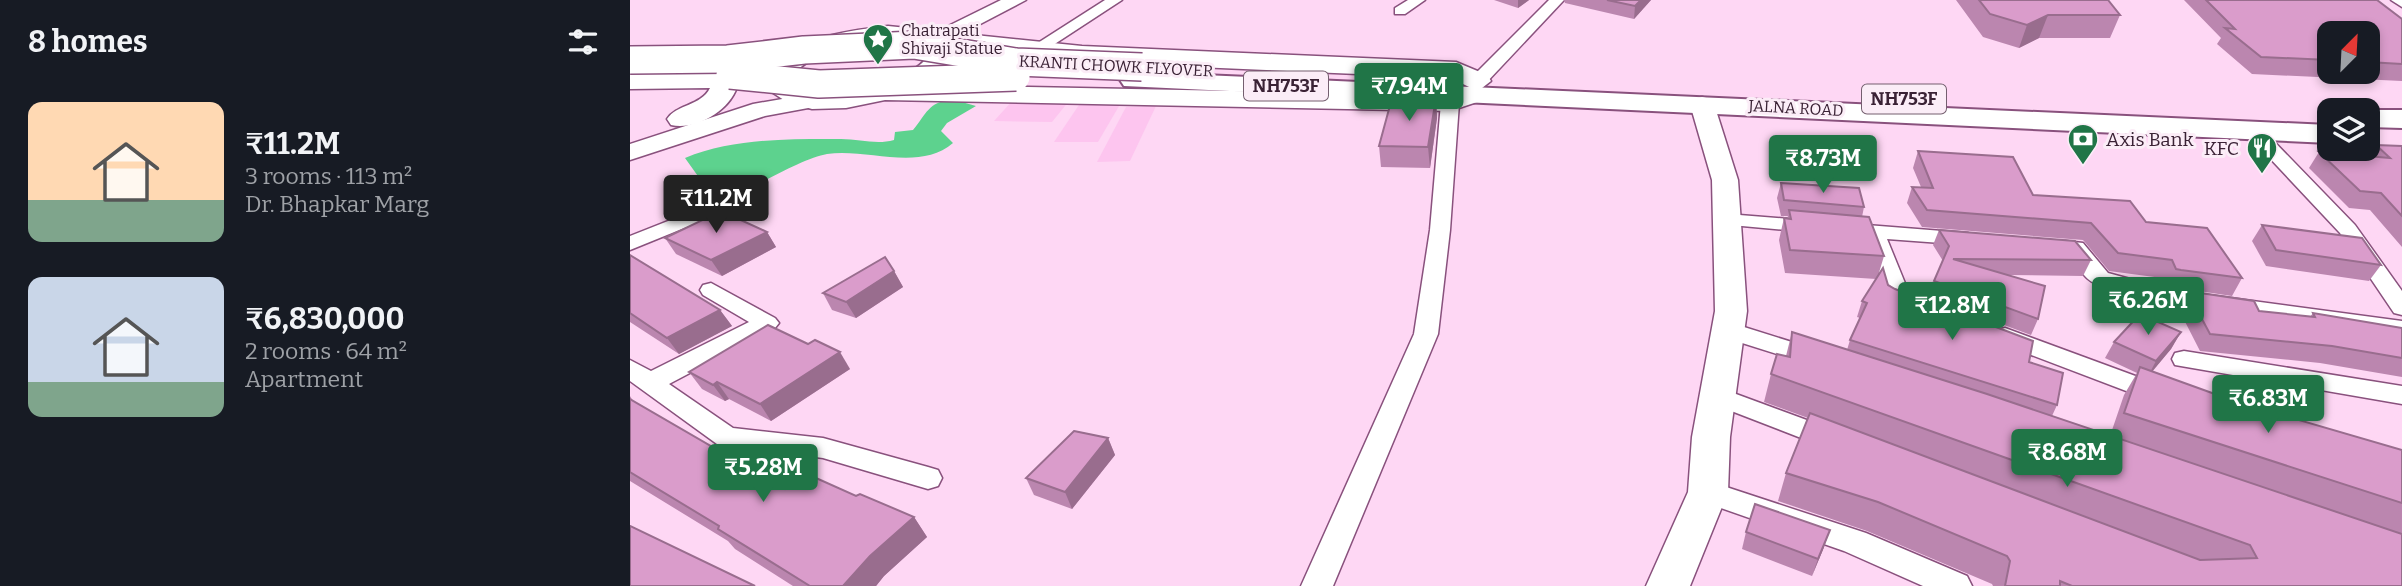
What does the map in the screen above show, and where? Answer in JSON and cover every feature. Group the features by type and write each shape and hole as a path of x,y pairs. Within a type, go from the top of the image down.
{"highway":[{"name":"KRANTI CHOWK FLYOVER","path":"630,60 728,59 817,48 914,45 1016,62 1138,74 1467,92"},
{"name":"KRANTI CHOWK FLYOVER","path":"630,71 766,77 819,84 1138,74"},
{"name":"JALNA ROAD","path":"1467,92 2317,134"},
{"name":"JALNA ROAD","path":"1467,92 2317,116"},
{"path":"2380,118 2402,119"},
{"path":"2380,136 2402,137"}],"main road":[{"path":"774,80 781,69 800,56 857,37"},
{"path":"630,47 782,46 857,37 931,38 1083,54 1456,70 1467,92 879,93 843,100 811,101 789,94 774,80 630,81"},
{"path":"879,93 932,71 944,58 946,47 931,38"},
{"path":"681,119 718,99 724,90 719,80"}],"street":[{"path":"931,38 993,0"},
{"path":"931,38 1016,0"},
{"path":"1038,48 1115,0"},
{"path":"1400,11 1418,0"},
{"path":"1317,586 1426,334 1440,230 1467,92 1557,0"},
{"path":"630,136 760,90 774,80"},
{"path":"630,152 761,109 811,101"},
{"path":"1668,586 1708,492 1711,437 1731,311 1725,180 1702,104"},
{"path":"2254,131 2347,229 2402,308"},
{"path":"630,244 724,205"},
{"path":"1727,220 1995,242"},
{"path":"1874,232 1899,298 1938,312"},
{"path":"2048,246 2075,248 2100,278 2171,297 2402,329"},
{"path":"641,376 766,323 711,290"},
{"path":"1987,329 2176,401"},
{"path":"1728,330 1843,367"},
{"path":"2184,359 2399,396"},
{"path":"641,376 727,436 823,448 928,478"},
{"path":"1717,396 1857,449"},
{"path":"1708,492 1855,542 1956,586"}],"shaded area":[{"path":"1013,100 1069,101 1052,122 994,121"},
{"path":"1122,101 1098,142 1054,142 1081,102"},
{"path":"1156,106 1130,161 1097,162 1126,107"}],"green space":[{"path":"951,99 976,106 947,123 941,131 953,143 939,152 925,156 909,158 827,154 793,166 734,198 708,197 705,186 685,158 703,151 762,141 894,140 895,132 913,130 933,106"}],"building":[{"path":"1607,0 1641,0 1635,6"},
{"path":"1979,0 2108,0 2120,15 2048,15 2027,25 1990,14"},
{"path":"2206,0 2377,0 2402,19 2402,64 2380,63 2380,21 2317,21 2317,59 2261,57 2225,28 2235,29"},
{"path":"1392,98 1436,98 1428,147 1379,146"},
{"path":"2380,145 2402,146 2402,216 2381,193 2360,191 2328,161 2380,161 2380,157 2390,158 2380,149"},
{"path":"1918,151 2013,157 2033,195 2130,201 2146,222 2207,228 2242,278 2176,269 2172,260 2118,253 2091,223 1927,210 1912,187 1933,188"},
{"path":"1781,183 1859,188 1864,207 1784,200"},
{"path":"1789,210 1869,217 1884,256 1790,250 1784,218 1791,219"},
{"path":"721,211 767,232 711,260 665,238"},
{"path":"2262,225 2362,238 2381,265 2276,250"},
{"path":"1939,230 2075,241 2091,260 1953,259 2045,286 2038,319 1934,281 1949,246"},
{"path":"630,255 720,310 667,338 630,313"},
{"path":"885,257 894,271 846,302 823,293"},
{"path":"1883,268 1888,285 1895,289 2033,341 2029,362 2063,373 2057,405 1850,340 1867,303 1862,301"},
{"path":"2187,291 2254,301 2259,311 2315,317 2313,313 2402,328 2402,358 2332,346 2210,334"},
{"path":"2140,314 2181,332 2156,361 2114,342"},
{"path":"768,325 808,344 815,340 840,352 760,404 717,382 713,385 689,372"},
{"path":"1792,332 1987,394 2402,534 2402,586 2072,586 2060,581 2060,586 2005,586 2010,561 2007,556 1878,502 1786,473 1810,413 2200,560 2257,558 2250,545 1771,374 1777,354 1790,357"},
{"path":"2140,367 2237,402 2402,450 2402,503 2124,413"},
{"path":"630,399 785,489 807,474 856,496 860,494 914,517 870,556 843,586 810,586 630,472"},
{"path":"1074,431 1108,438 1065,492 1026,478"},
{"path":"1755,504 1830,530 1818,559 1746,532"},
{"path":"630,526 755,586 630,586"}],"place":[{"name":"Chatrapati Shivaji Statue","path":"878,66"},
{"name":"Axis Bank","path":"2083,166"},
{"name":"KFC","path":"2262,175"}]}
